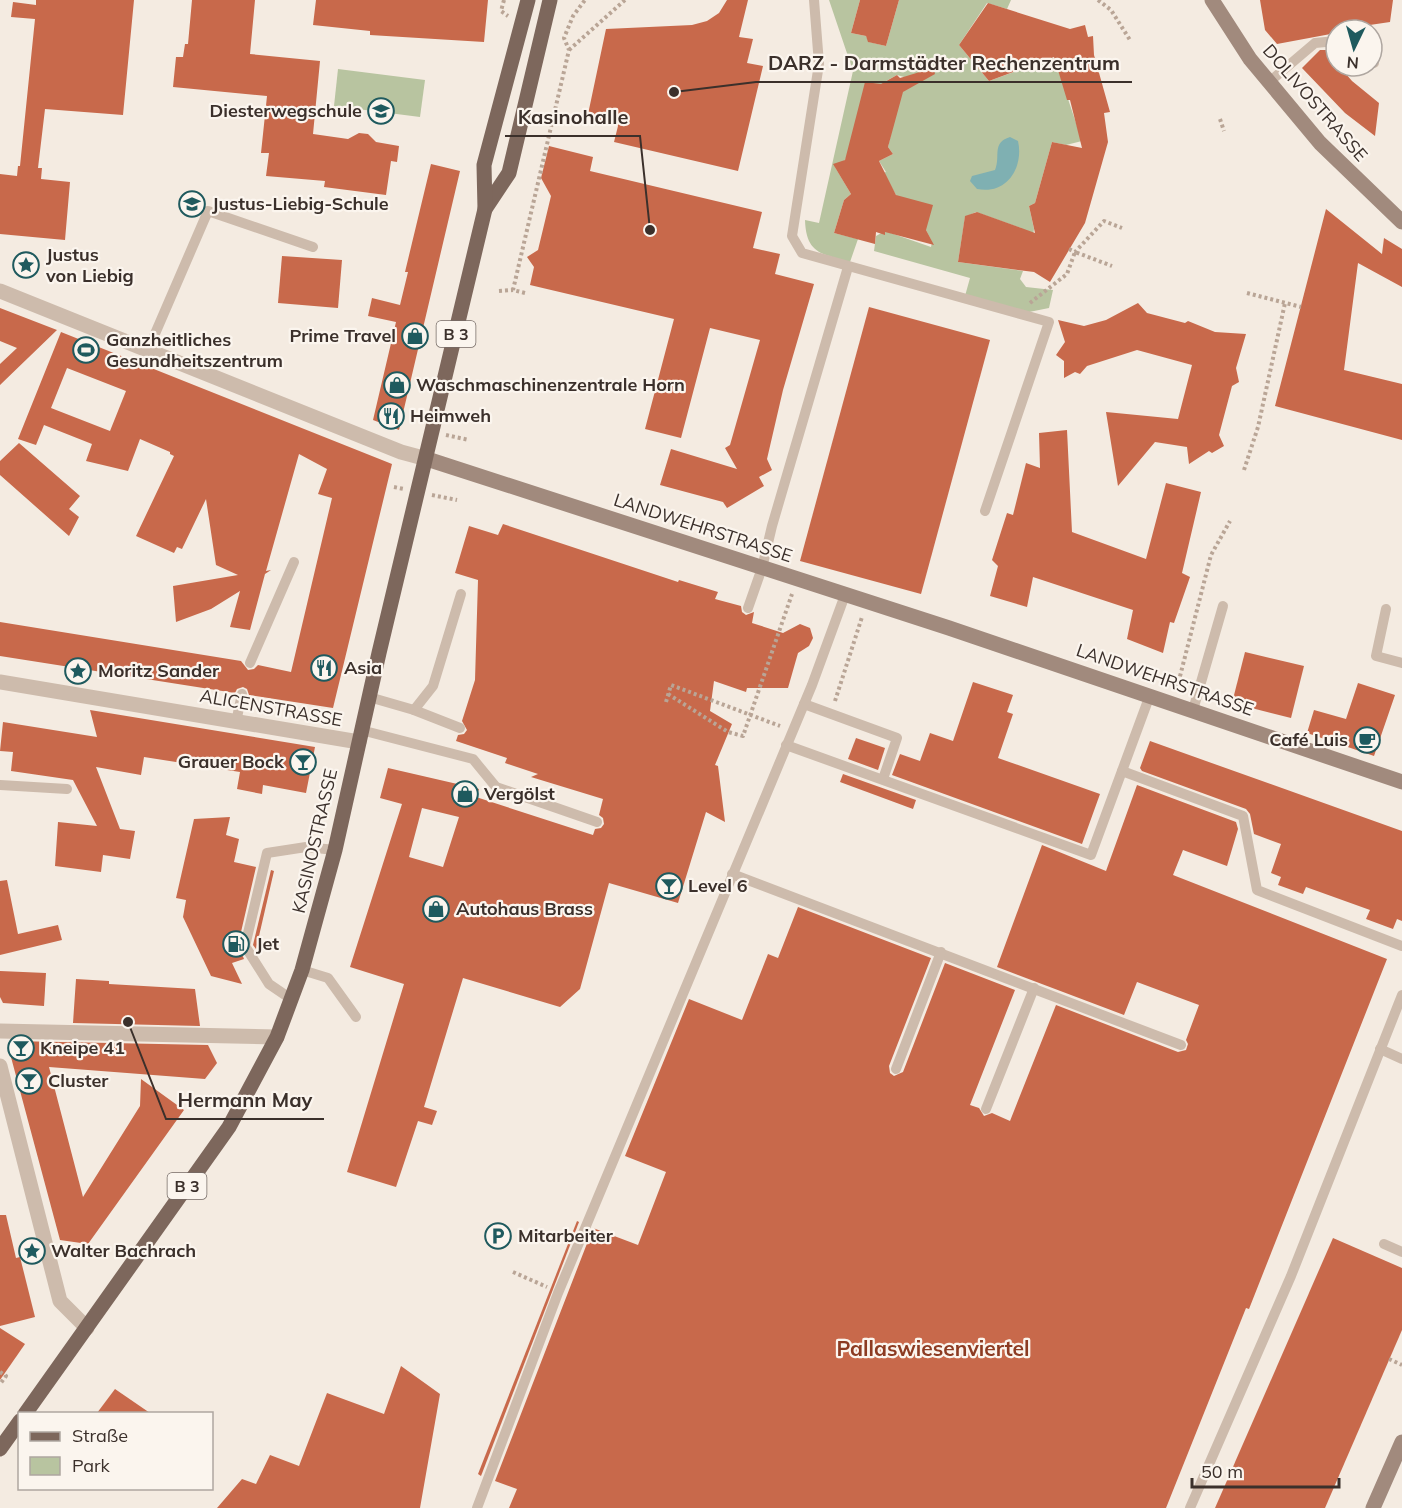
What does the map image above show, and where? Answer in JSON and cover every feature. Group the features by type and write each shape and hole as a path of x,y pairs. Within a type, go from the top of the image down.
{"main road":[{"name":"KASINOSTRASSE","path":"26,1412 229,1127 277,1037 302,970 335,850 369,697 427,459 485,209 484,165 528,0"},
{"name":"KASINOSTRASSE","path":"485,209 509,172 550,0"},
{"path":"0,1449 18,1424"}],"street":[{"name":"DOLIVOSTRASSE","path":"1212,0 1226,25 1268,83 1320,143 1402,222"},
{"name":"LANDWEHRSTRASSE","path":"0,291 401,452 1150,695 1402,782"},
{"name":"ALICENSTRASSE","path":"0,682 237,722 360,736"},
{"path":"0,1031 277,1037"},
{"path":"0,1066 60,1301 87,1328"},
{"path":"1373,1508 1402,1442"}],"lane":[{"path":"814,0 819,64 792,236 802,253 1048,322 985,512"},
{"path":"1268,83 1315,44 1324,43"},
{"path":"148,350 208,211 313,247"},
{"path":"748,608 762,568 775,514 848,267"},
{"path":"250,663 294,562"},
{"path":"414,710 433,686 461,594"},
{"path":"477,1508 558,1293 804,704 845,595"},
{"path":"1192,710 1223,606"},
{"path":"1386,609 1376,656 1402,663"},
{"path":"237,722 242,694"},
{"path":"786,745 1091,855 1150,695"},
{"path":"369,697 414,710 460,728"},
{"path":"804,704 897,738 883,779"},
{"path":"360,736 473,759 496,787 597,822"},
{"path":"1122,771 1243,816 1257,890 1402,946"},
{"path":"0,785 67,789"},
{"path":"291,999 269,984 245,945 267,853 306,847 335,850"},
{"path":"732,874 1181,1045"},
{"path":"896,1069 941,952"},
{"path":"302,970 328,978 356,1017"},
{"path":"986,1109 1034,988"},
{"path":"1190,1508 1291,1276 1402,995"},
{"path":"1380,1049 1402,1059"},
{"path":"1384,1244 1402,1252"}],"path":[{"path":"501,11 504,0"},
{"path":"569,50 564,38 573,16 585,0"},
{"path":"513,290 569,50 625,0"},
{"path":"1098,0 1111,10 1130,40"},
{"path":"1220,119 1224,131"},
{"path":"1011,311 1027,305 1067,274 1075,252 1088,235 1104,221 1122,228"},
{"path":"1069,249 1112,266"},
{"path":"499,291 513,290 525,293"},
{"path":"1247,294 1301,307"},
{"path":"1244,470 1258,426 1285,303"},
{"path":"1173,703 1211,555 1230,521"},
{"path":"668,694 728,732 743,736 797,579"},
{"path":"831,715 867,602"},
{"path":"666,702 671,685 740,710"},
{"path":"513,1272 558,1293"},
{"path":"1389,1359 1402,1365"},
{"path":"0,1372 6,1376 0,1384"}],"green space":[{"path":"829,0 860,0 851,33 866,36 869,42 886,46 899,0 1011,0 1007,9 987,3 959,45 989,81 1033,65 1047,55 1055,60 1082,141 1066,145 1052,142 1035,203 1029,206 1034,229 1033,235 1021,235 1021,228 976,212 965,217 958,262 1023,271 1020,279 1026,287 1053,290 1049,308 1024,313 965,296 970,278 874,251 876,236 885,231 931,247 932,242 926,230 902,205 883,173 886,172 879,161 893,154 888,147 900,94 910,86 904,77 897,75 886,81 845,160 835,167 851,194 844,200 834,233 858,239 850,262 824,254 812,246 806,231 805,220 819,223 853,71"},
{"path":"338,69 425,80 420,117 334,106"}],"water":[{"path":"1010,137 1018,141 1019,151 1016,169 1011,177 997,188 977,189 970,181 972,176 995,170 998,146"}],"building":[{"path":"36,0 134,0 123,115 45,109 38,168 42,168 41,179 70,182 65,240 0,234 0,174 17,176 18,166 20,166 35,19 11,17 13,2 36,5"},
{"path":"192,0 255,0 250,54 320,61 313,134 348,139 359,133 368,134 376,142 399,146 397,162 391,161 386,195 324,187 325,181 266,176 269,153 261,153 267,96 173,87 176,57 183,57 185,44 188,44"},
{"path":"316,0 488,0 484,42 370,35 370,31 313,25"},
{"path":"727,0 748,0 739,37 753,39 747,63 763,66 738,171 614,142 618,126 587,119 606,29 692,25 707,21 719,13"},
{"path":"860,0 899,0 886,46 868,42 866,36 851,33"},
{"path":"1260,0 1393,0 1390,22 1384,23 1384,18 1324,18 1324,35 1277,44 1265,30"},
{"path":"988,3 1070,29 1085,25 1088,37 1093,36 1094,55 1110,112 1104,113 1108,142 1085,223 1050,282 1034,272 958,262 965,216 977,212 1035,233 1029,206 1035,203 1052,142 1082,148 1070,100 1067,100 1054,57 989,81 959,45"},
{"path":"1320,50 1324,50 1324,78 1349,78 1379,103 1375,136 1345,113 1302,68"},
{"path":"933,68 935,74 903,92 888,147 893,154 879,161 896,195 933,205 926,230 934,245 885,232 885,235 876,232 875,244 834,233 844,200 851,194 833,164 845,160 865,82 881,84 897,75 900,78"},
{"path":"549,146 593,157 590,171 762,212 753,248 780,254 775,274 814,284 783,390 767,459 772,470 759,477 764,486 727,508 723,502 660,485 671,449 737,469 725,448 730,445 760,340 710,328 681,438 645,429 674,319 530,285 534,267 527,257 538,250 551,196 541,178"},
{"path":"431,164 460,171 399,430 373,420 396,322 368,316 372,298 400,305 408,272 405,272"},
{"path":"1326,209 1382,254 1384,238 1402,249 1402,287 1358,263 1344,370 1402,384 1402,440 1275,406"},
{"path":"282,256 342,260 338,308 278,303"},
{"path":"1138,303 1147,313 1185,323 1188,321 1215,332 1246,334 1236,368 1239,382 1232,386 1219,435 1224,446 1212,453 1209,451 1189,464 1187,447 1155,442 1118,486 1106,412 1178,419 1192,365 1137,350 1087,366 1080,374 1075,372 1064,378 1064,361 1056,355 1065,342 1058,320 1084,326 1106,320"},
{"path":"869,307 990,340 921,594 800,561"},
{"path":"0,308 57,330 0,385 0,364 17,348 0,341"},
{"path":"61,332 392,464 333,708 249,695 247,689 243,687 237,689 235,693 0,656 0,622 241,661 248,670 258,665 291,672 332,498 318,494 327,469 299,454 266,571 271,570 265,574 250,630 230,627 240,591 211,609 176,622 173,586 238,575 216,565 206,499 182,549 177,547 174,553 136,536 174,456 170,452 140,439 128,471 86,461 92,444 44,425 36,445 18,439","holes":["67,368 126,391 110,431 51,408"]},
{"path":"1067,430 1072,532 1146,559 1166,483 1201,492 1182,573 1190,577 1174,623 1170,622 1163,653 1127,639 1133,610 1033,577 1027,607 990,596 998,566 992,560 1007,513 1013,515 1026,463 1040,468 1039,433"},
{"path":"19,443 80,496 69,509 79,517 69,536 0,475 0,461"},
{"path":"503,524 678,582 679,580 718,592 715,599 741,606 742,612 746,615 754,612 752,623 783,633 800,624 810,628 813,638 809,646 798,653 788,688 747,688 746,692 714,681 710,711 732,724 715,765 718,766 725,822 706,812 678,903 609,883 580,989 560,1007 463,978 424,1107 437,1111 432,1125 418,1121 396,1187 347,1172 404,984 350,967 402,804 380,798 388,768 479,789 476,797 593,835 595,829 601,828 604,824 603,818 599,815 603,799 531,777 538,774 505,763 507,758 456,741 458,735 464,734 467,730 462,721 475,680 478,580 455,573 469,526 498,535","holes":["422,808 459,817 443,867 409,857"]},
{"path":"1245,652 1304,666 1291,718 1232,703"},
{"path":"973,682 1013,695 1007,712 1013,714 998,758 1100,794 1082,844 892,775 900,754 920,761 930,733 953,741"},
{"path":"1358,683 1395,695 1374,756 1307,733 1314,710 1346,719"},
{"path":"90,710 315,747 306,793 263,785 262,794 237,789 240,772 144,757 141,775 96,767 120,829 135,831 130,859 103,855 101,872 55,866 58,822 97,826 73,780 11,771 13,752 0,751 3,722 97,737"},
{"path":"856,738 885,748 878,770 848,759"},
{"path":"1150,741 1402,831 1402,921 1397,919 1393,929 1366,919 1370,910 1306,887 1303,894 1278,885 1281,877 1271,873 1281,844 1254,834 1250,814 1246,809 1142,771 1140,768"},
{"path":"843,774 916,800 913,809 840,782"},
{"path":"1137,785 1236,822 1238,829 1227,866 1183,850 1173,875 1387,959 1249,1309 1246,1308 1166,1508 509,1508 517,1489 495,1481 593,1228 638,1245 666,1172 625,1156 689,999 742,1020 768,954 778,958 798,907 931,958 889,1066 890,1073 894,1076 903,1072 945,963 1015,990 970,1105 979,1108 984,1116 992,1113 1010,1121 1056,1005 1178,1052 1186,1050 1188,1044 1186,1040 1199,1005 1137,982 1124,1015 997,967 1042,845 1106,871"},
{"path":"230,817 226,835 239,839 234,862 256,867 238,945 244,959 232,963 242,984 211,976 183,917 186,900 176,898 194,819"},
{"path":"271,870 274,871 256,949 253,945"},
{"path":"7,880 18,934 58,925 62,940 0,955 0,881"},
{"path":"0,971 46,973 44,1006 3,1003 0,997"},
{"path":"76,979 109,981 109,984 195,989 200,1026 73,1023"},
{"path":"12,1041 208,1045 217,1063 205,1079 49,1067 83,1197 140,1106 141,1079 184,1110 88,1244 60,1240 8,1046"},
{"path":"0,1215 6,1215 16,1258 20,1257 35,1317 0,1326"},
{"path":"577,1221 579,1222 481,1476 478,1474"},
{"path":"1333,1238 1402,1268 1402,1330 1325,1508 1215,1508"},
{"path":"0,1328 25,1344 0,1380"},
{"path":"401,1366 440,1394 420,1508 217,1508 242,1479 256,1484 270,1455 299,1466 327,1393 384,1414"},
{"path":"115,1389 149,1412 98,1412"}],"place":[{"name":"DARZ - Darmstädter Rechenzentrum","path":"674,92"},
{"name":"Diesterwegschule","path":"381,111"},
{"name":"Justus-Liebig-Schule","path":"192,204"},
{"name":"Kasinohalle","path":"650,230"},
{"name":"Justus von Liebig","path":"26,265"},
{"name":"Prime Travel","path":"415,336"},
{"name":"Ganzheitliches Gesundheitszentrum","path":"86,350"},
{"name":"Waschmaschinenzentrale Horn","path":"397,385"},
{"name":"Heimweh","path":"391,416"},
{"name":"Asia","path":"324,668"},
{"name":"Moritz Sander","path":"78,671"},
{"name":"Café Luis","path":"1367,740"},
{"name":"Grauer Bock","path":"303,762"},
{"name":"Vergölst","path":"465,794"},
{"name":"Level 6","path":"669,886"},
{"name":"Autohaus Brass","path":"436,909"},
{"name":"Jet","path":"236,944"},
{"name":"Hermann May","path":"128,1022"},
{"name":"Kneipe 41","path":"21,1048"},
{"name":"Cluster","path":"29,1081"},
{"name":"Mitarbeiter","path":"498,1236"},
{"name":"Walter Bachrach","path":"32,1251"}],"district":[{"name":"Pallaswiesenviertel","path":"933,1349"}]}
